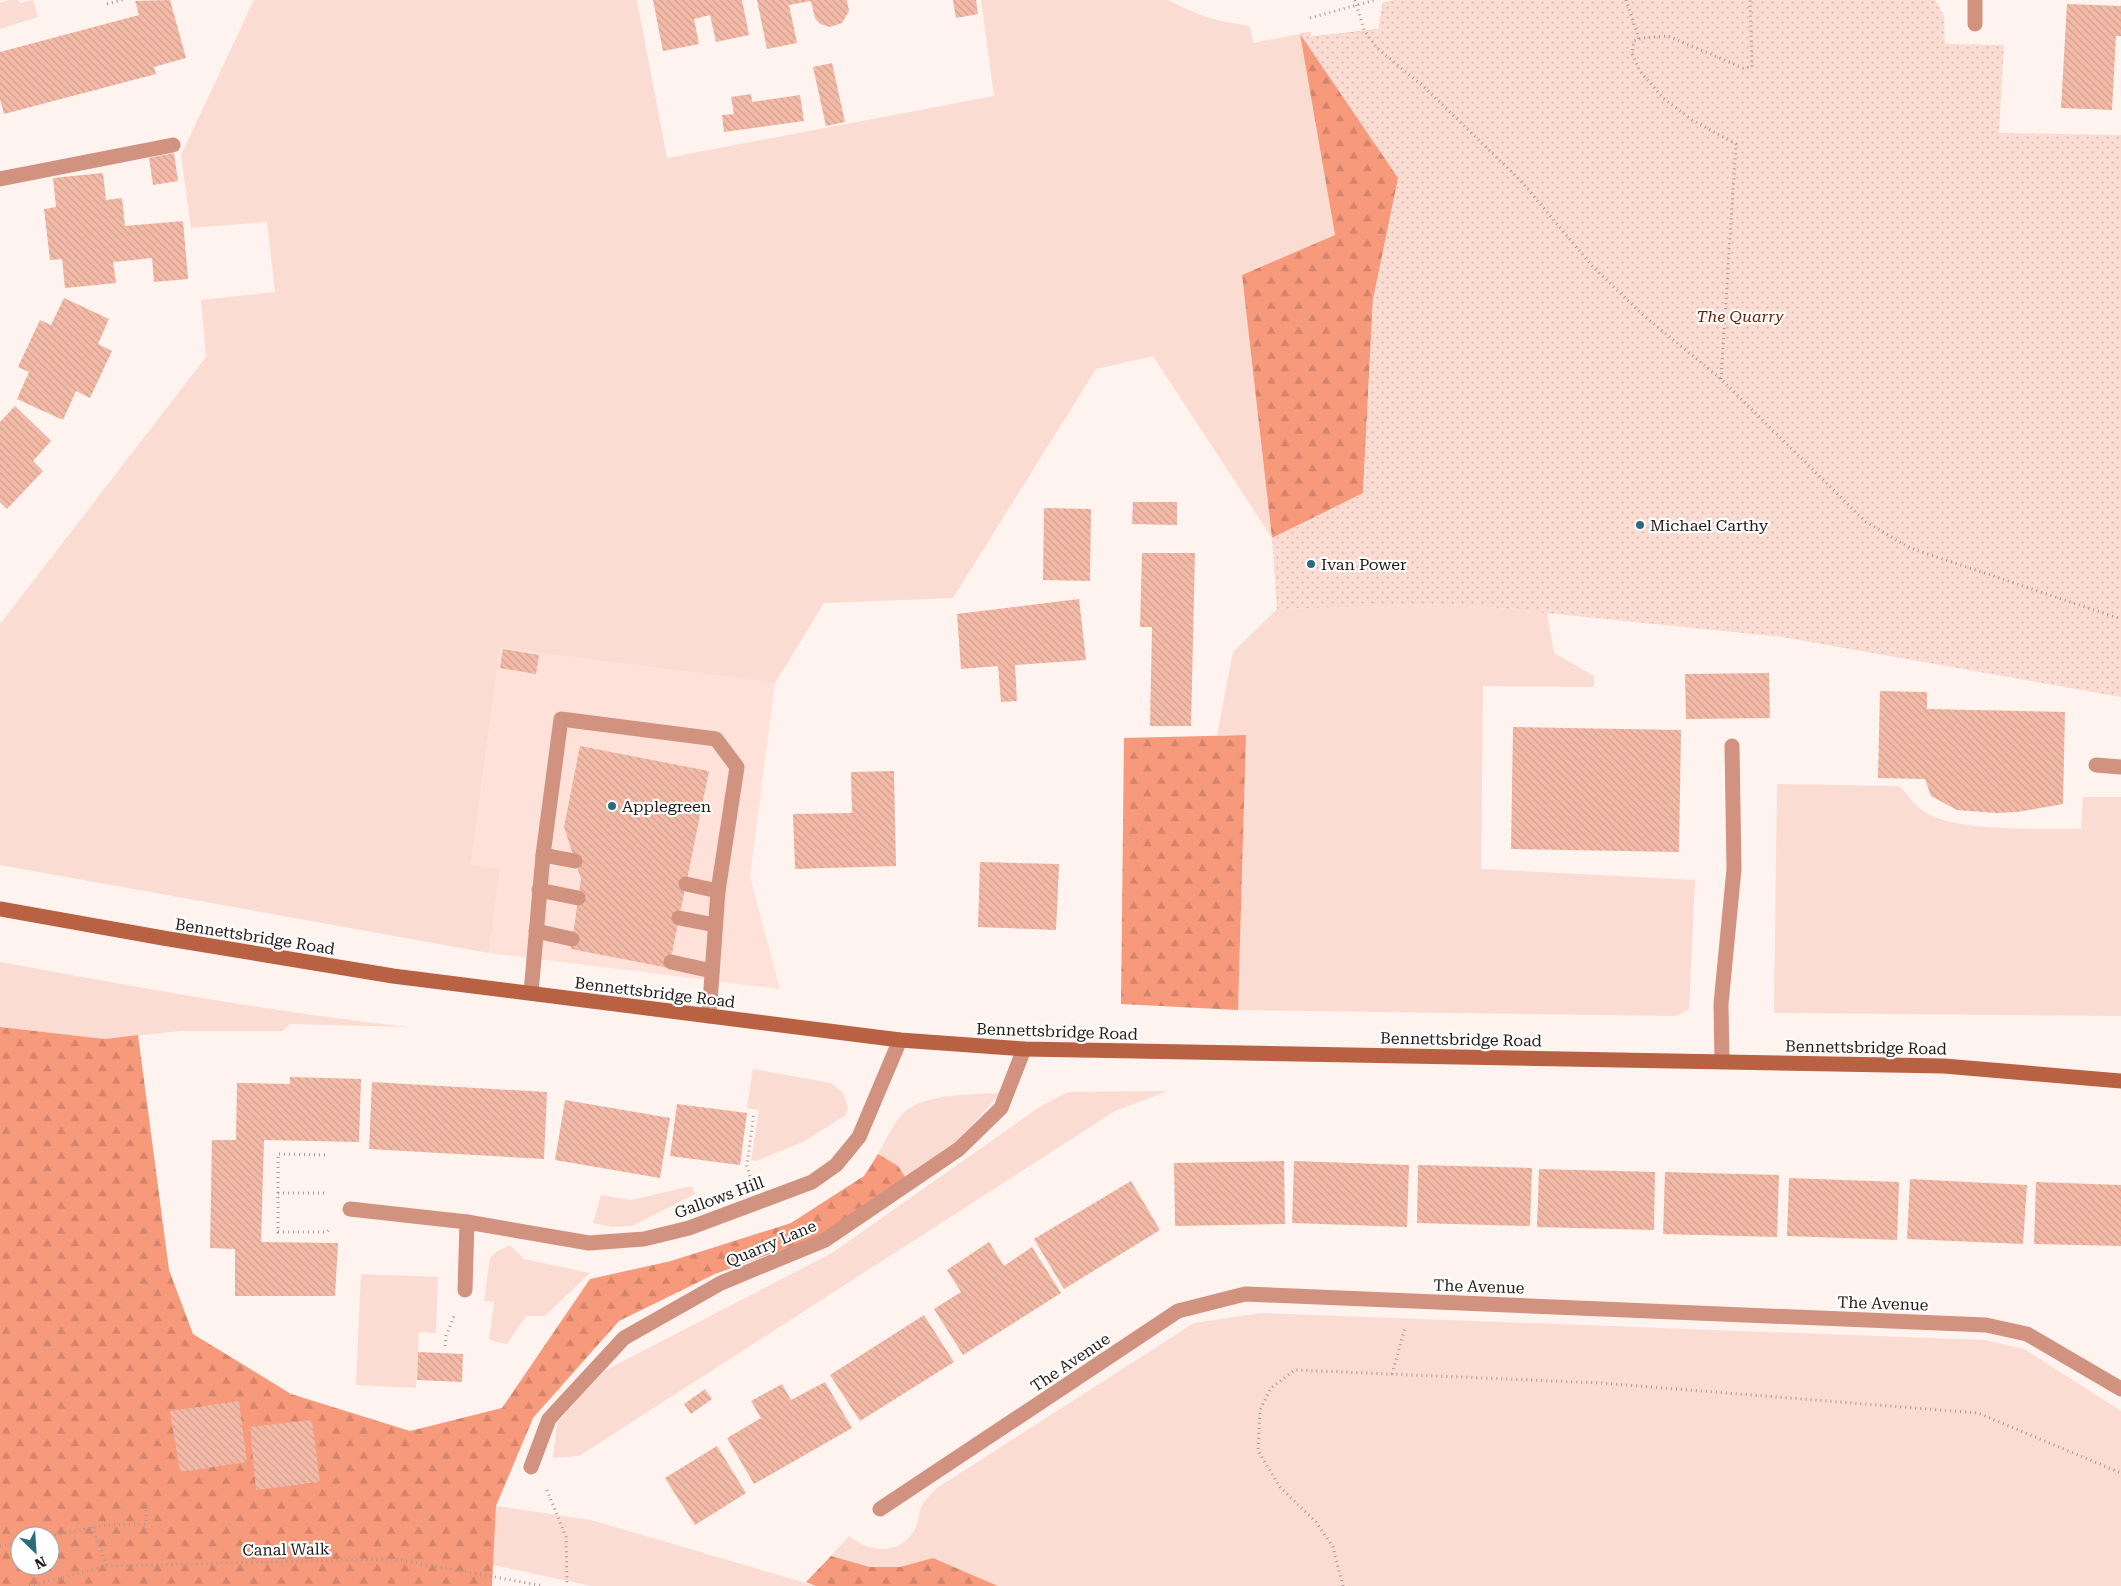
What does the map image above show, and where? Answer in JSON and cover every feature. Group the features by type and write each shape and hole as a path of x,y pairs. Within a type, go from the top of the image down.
{"main road":[{"name":"Bennettsbridge Road","path":"0,909 393,976 900,1040 1024,1049 1944,1066 2121,1081"}],"street":[{"path":"1975,0 1975,24"},
{"path":"0,179 174,145"},
{"path":"531,993 543,855 561,719 716,739 737,767 718,891 709,1016"},
{"path":"1722,1062 1721,1004 1734,869 1732,746"},
{"path":"2096,765 2121,767"},
{"path":"543,855 575,861"},
{"path":"686,884 718,891"},
{"path":"540,890 578,898"},
{"path":"679,918 715,925"},
{"path":"536,930 572,939"},
{"path":"671,962 712,971"},
{"name":"Gallows Hill","path":"350,1209 467,1222 589,1243 644,1239 689,1228 812,1182 836,1165 858,1137 900,1040"},
{"name":"Quarry Lane","path":"531,1467 549,1419 624,1338 721,1283 825,1240 959,1149 1001,1108 1024,1049"},
{"path":"465,1290 467,1222"},
{"name":"The Avenue","path":"880,1509 1178,1311 1245,1294 1986,1324 2027,1334 2121,1389"}],"path":[{"path":"107,4 123,0"},
{"path":"1355,0 1364,30 1377,48 1424,87 1521,181 1593,267 1636,308 1721,379 1866,522 1910,548 2121,619"},
{"path":"1310,18 1375,0"},
{"path":"1626,0 1639,40"},
{"path":"1721,379 1736,144 1692,120 1663,98 1640,71 1632,54 1634,41 1668,36 1743,68 1752,67 1750,0"},
{"path":"746,1166 754,1112"},
{"path":"324,1154 278,1154 278,1232 327,1232"},
{"path":"278,1193 326,1193"},
{"path":"1392,1374 1413,1301"},
{"path":"445,1346 446,1336"},
{"path":"1344,1586 1333,1547 1316,1522 1280,1487 1258,1451 1260,1410 1271,1388 1295,1370 1601,1383 1978,1413 2121,1473"},
{"path":"531,1467 551,1495 566,1537 567,1586"},
{"path":"60,1534 107,1525 146,1524 146,1501"},
{"path":"92,1528 107,1566"},
{"name":"Canal Walk","path":"29,1586 107,1566 394,1559 544,1586"}],"shaded area":[{"path":"500,648 775,683 750,877 780,989 489,953 500,870 471,866"}],"green space":[{"path":"18,0 20,3 33,0 38,17 0,29 0,3"},
{"path":"254,0 637,0 667,158 994,96 981,0 1168,0 1208,17 1250,26 1253,43 1300,34 1335,235 1242,275 1272,538 1153,356 1096,369 953,598 824,603 775,683 500,648 471,865 500,869 489,953 0,865 0,624 206,357 201,300 275,292 267,222 191,228 181,155"},
{"path":"1396,0 1469,0 1373,299 1363,494 1272,538 1242,275 1335,235 1300,34 1311,32 1311,37 1379,29 1383,3"},
{"name":"The Quarry","path":"1396,0 1935,0 1944,16 1945,44 2004,45 1999,133 2121,135 2121,697 1782,637 1459,604 1277,609 1272,538 1363,493 1373,299 1398,178 1300,34 1311,32 1311,37 1379,29 1383,3"},
{"path":"1459,604 1547,613 1554,653 1594,676 1594,687 1483,686 1481,869 1695,880 1689,1009 1676,1016 1238,1010 1246,735 1217,735 1233,652 1277,609"},
{"path":"1246,735 1238,1010 1121,1004 1124,738"},
{"path":"1777,784 1899,786 1923,811 1937,818 1976,826 2022,829 2081,829 2083,797 2121,797 2121,1016 1774,1013"},
{"path":"0,962 153,990 408,1027 290,1024 282,1031 180,1031 105,1039 0,1027"},
{"path":"0,1027 105,1039 138,1035 169,1270 193,1334 291,1394 410,1431 502,1408 590,1279 671,1261 791,1223 864,1176 878,1154 898,1166 907,1180 817,1237 715,1274 619,1321 533,1418 496,1506 492,1586 0,1586"},
{"path":"753,1069 831,1083 843,1093 848,1108 846,1115 803,1142 756,1161 751,1160 759,1110 747,1108"},
{"path":"1168,1091 1115,1111 579,1456 553,1458 557,1423 604,1371 832,1253 1041,1106 1068,1092"},
{"path":"1001,1093 955,1143 907,1180 878,1154 900,1117 920,1103 947,1096"},
{"path":"692,1186 695,1194 632,1226 612,1227 593,1223 601,1195 631,1200"},
{"path":"510,1245 524,1259 590,1273 545,1316 526,1316 507,1344 489,1340 494,1302 484,1301 490,1258 496,1252"},
{"path":"361,1274 438,1277 436,1333 419,1332 416,1388 356,1385"},
{"path":"1261,1313 1984,1340 2024,1349 2121,1411 2121,1586 998,1586 934,1558 900,1567 870,1567 831,1556 849,1536 864,1545 881,1549 897,1546 904,1542 915,1529 923,1504 937,1488 1194,1323"},
{"path":"496,1506 591,1520 816,1586 592,1586 493,1565"},
{"path":"831,1556 870,1567 900,1567 933,1558 998,1586 816,1586 806,1582"}],"building":[{"path":"170,0 186,58 154,67 156,74 4,114 0,99 0,52 139,15 135,1"},
{"path":"653,0 742,0 749,35 716,42 710,15 694,19 699,44 663,51"},
{"path":"757,0 847,0 849,11 842,23 830,27 820,24 815,18 811,1 789,5 797,43 767,49"},
{"path":"953,0 976,0 978,14 956,18"},
{"path":"2067,4 2121,6 2121,36 2116,36 2112,110 2061,108"},
{"path":"832,63 845,122 826,126 813,67"},
{"path":"751,94 752,102 800,95 804,121 724,132 722,115 734,114 731,97"},
{"path":"174,153 178,181 153,185 149,158"},
{"path":"103,173 106,200 122,198 125,226 183,221 188,279 154,282 152,258 113,262 116,283 65,288 62,259 50,260 44,209 56,207 53,178"},
{"path":"64,298 109,319 98,344 112,351 90,398 76,391 63,420 17,399 29,372 18,367 40,320 51,325"},
{"path":"15,406 51,441 33,461 43,471 7,509 0,502 0,422"},
{"path":"1133,502 1177,502 1177,525 1132,524"},
{"path":"1044,508 1091,509 1090,581 1043,580"},
{"path":"1142,553 1195,553 1191,726 1150,726 1152,627 1140,627"},
{"path":"1079,599 1086,660 1015,665 1017,701 1001,702 998,666 961,669 957,614"},
{"path":"503,649 539,655 536,674 500,668"},
{"path":"1769,673 1770,718 1686,719 1685,674"},
{"path":"1880,691 1927,692 1927,709 2065,712 2063,804 2017,812 1996,813 1957,810 1931,796 1925,779 1878,778"},
{"path":"1513,727 1681,730 1679,852 1511,849"},
{"path":"580,746 709,771 669,968 571,949 581,879 564,827"},
{"path":"894,771 896,866 795,869 793,814 852,813 851,772"},
{"path":"980,862 1059,864 1056,930 978,927"},
{"path":"290,1077 361,1079 359,1142 264,1140 261,1242 338,1243 335,1296 235,1296 235,1249 210,1248 212,1140 236,1140 237,1083 290,1084"},
{"path":"372,1082 547,1092 544,1159 369,1149"},
{"path":"565,1100 670,1118 660,1178 555,1160"},
{"path":"677,1104 747,1113 740,1165 670,1156"},
{"path":"1284,1161 1285,1224 1175,1226 1174,1163"},
{"path":"1294,1161 1409,1165 1407,1227 1292,1223"},
{"path":"1418,1165 1532,1168 1530,1226 1417,1223"},
{"path":"1539,1169 1655,1172 1654,1230 1537,1227"},
{"path":"1665,1172 1779,1175 1777,1237 1663,1234"},
{"path":"1789,1178 1899,1182 1897,1240 1787,1236"},
{"path":"1910,1179 2027,1185 2023,1244 1907,1239"},
{"path":"1131,1181 1160,1230 1064,1289 1034,1239"},
{"path":"2036,1182 2121,1185 2121,1246 2034,1244"},
{"path":"989,1242 1004,1266 1032,1247 1061,1293 963,1355 934,1309 961,1292 947,1270"},
{"path":"924,1315 954,1362 860,1421 830,1375"},
{"path":"418,1352 463,1354 462,1382 417,1380"},
{"path":"825,1382 852,1428 754,1484 727,1438 761,1418 751,1401 782,1384 791,1400"},
{"path":"705,1389 712,1399 691,1414 684,1404"},
{"path":"239,1401 247,1462 180,1472 170,1411"},
{"path":"312,1420 320,1482 256,1490 250,1427"},
{"path":"717,1446 746,1493 695,1525 665,1478"}],"place":[{"name":"Michael Carthy","path":"1640,525"},
{"name":"Ivan Power","path":"1311,564"},
{"name":"Applegreen","path":"612,806"}]}
